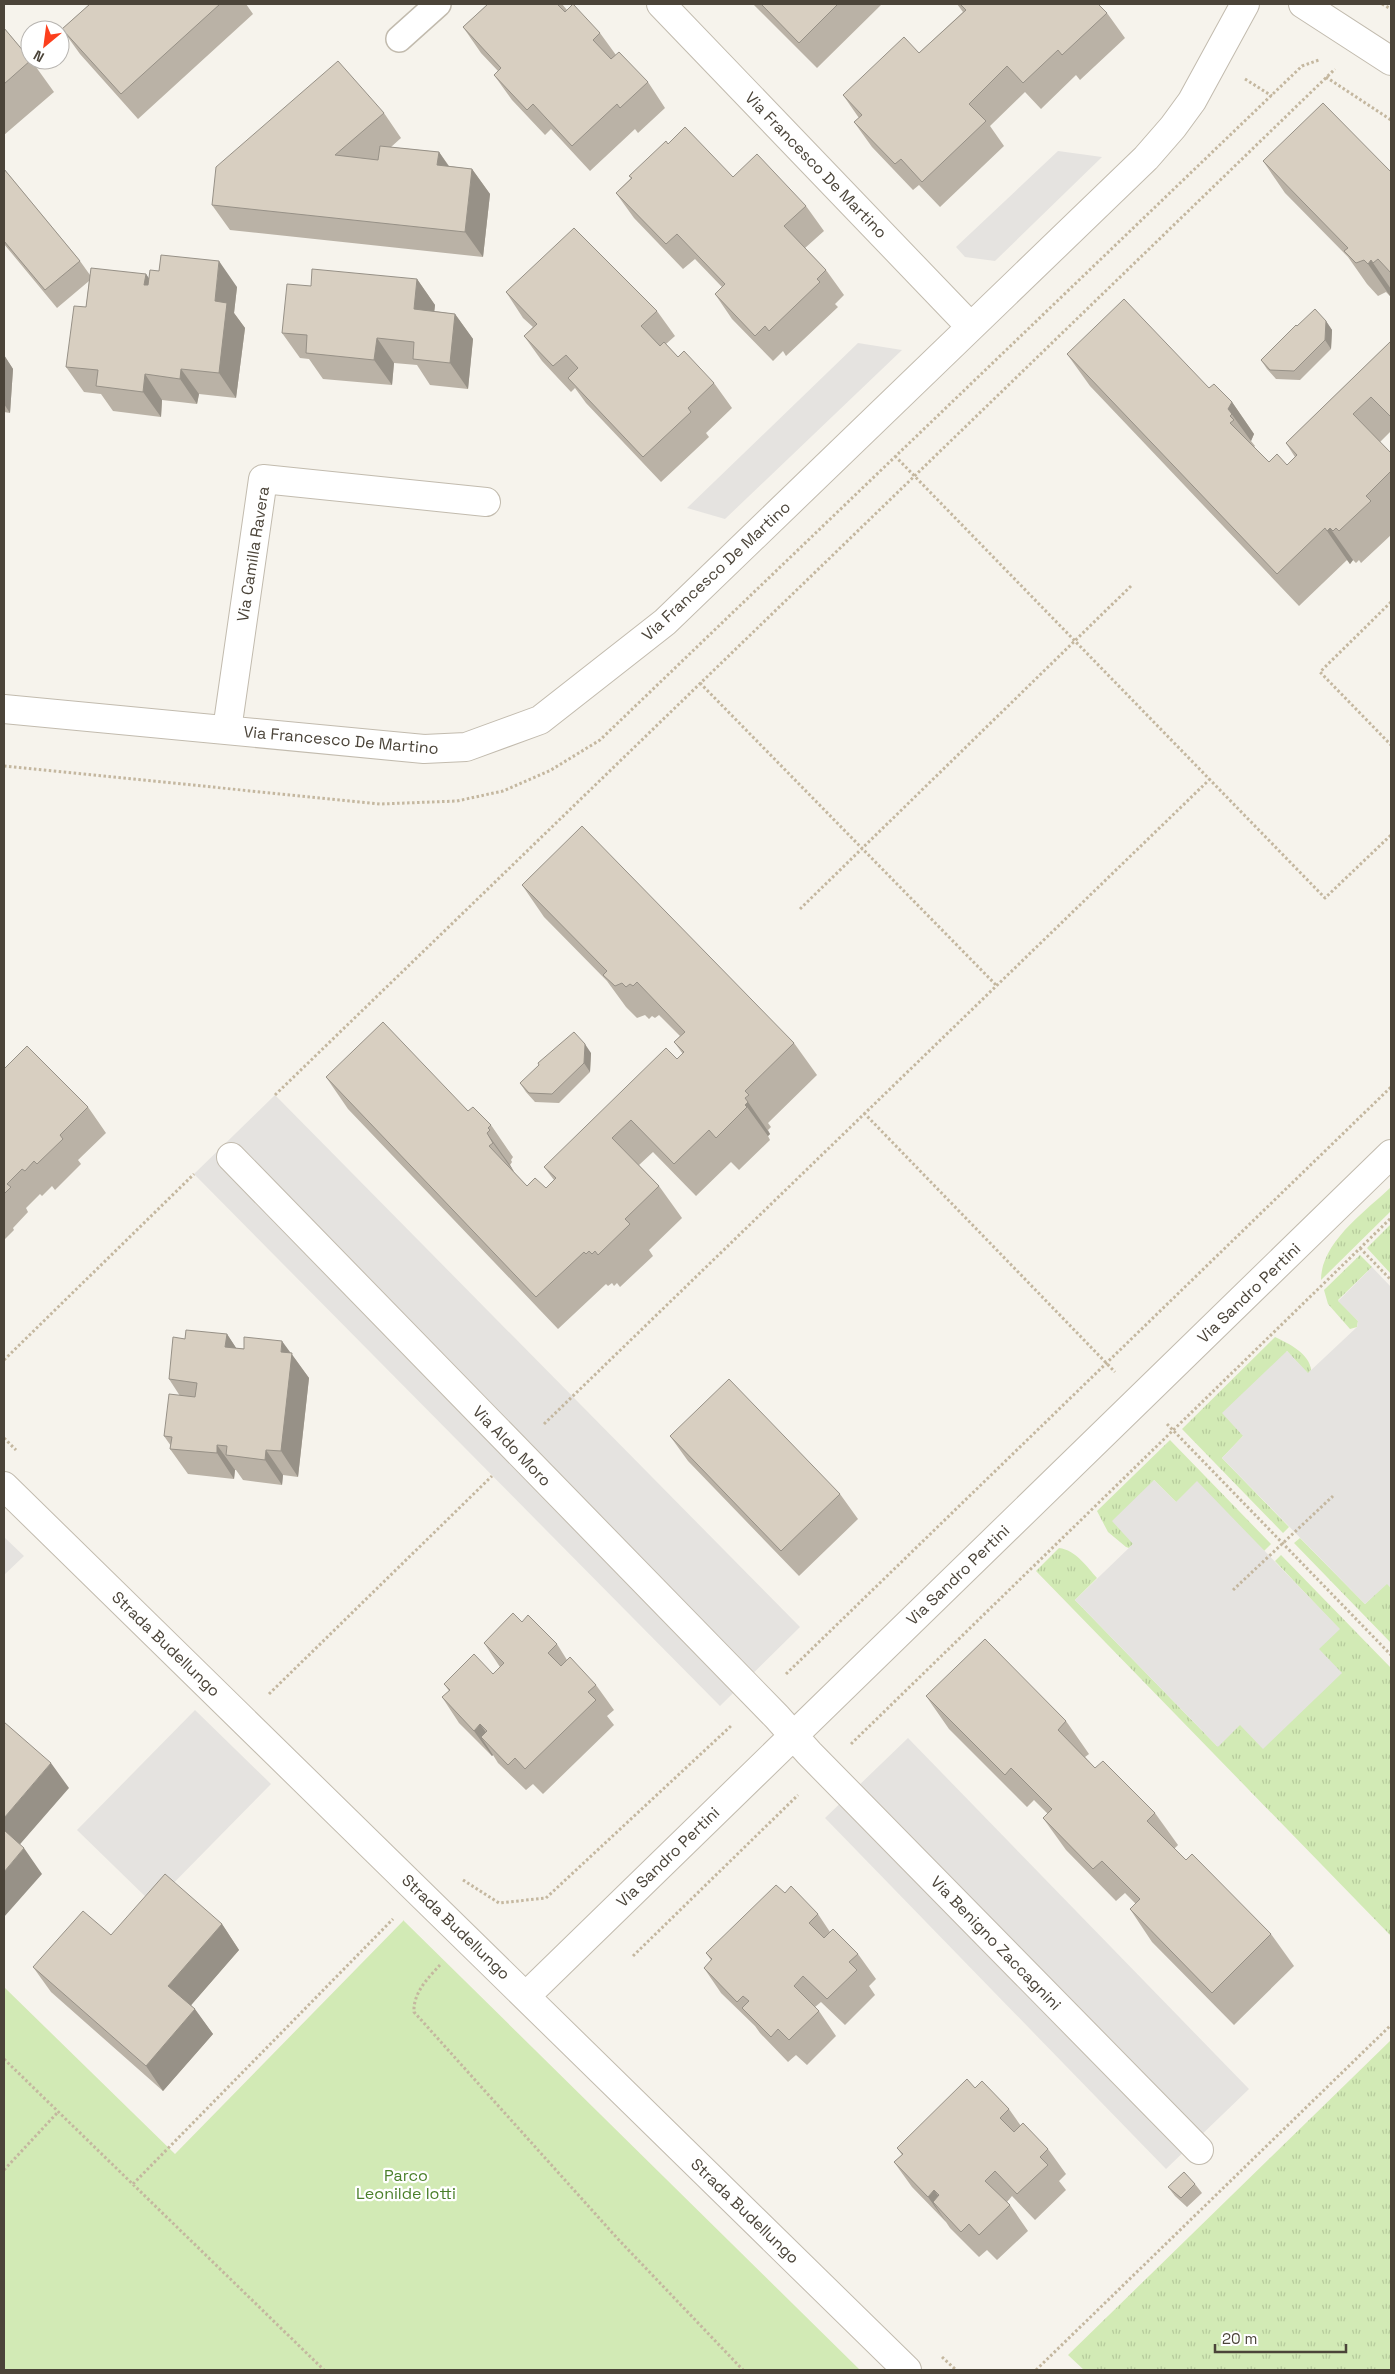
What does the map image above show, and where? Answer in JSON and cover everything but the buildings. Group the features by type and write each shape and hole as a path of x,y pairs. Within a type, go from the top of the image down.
{"street":[{"name":"Via Francesco De Martino","path":"661,4 970,326"},
{"name":"Via Francesco De Martino","path":"4,709 424,749 466,747 540,720 665,622 1161,142 1192,100 1245,4"},
{"path":"1303,4 1391,60"},
{"name":"Via Camilla Ravera","path":"227,730 263,479 486,502"},
{"name":"Via Sandro Pertini","path":"526,1996 1391,1154"},
{"name":"Via Aldo Moro","path":"231,1157 794,1735"},
{"name":"Strada Budellungo","path":"4,1486 907,2370"},
{"name":"Via Benigno Zaccagnini","path":"794,1735 825,1769 1199,2150"}],"lane":[{"path":"399,38 438,4"}],"path":[{"path":"1382,4 1391,9"},
{"path":"275,1095 1344,60 1350,34"},
{"path":"1326,77 1391,120"},
{"path":"896,456 1325,898 1391,835"},
{"path":"800,909 1131,586"},
{"path":"1391,602 1320,672 1391,745"},
{"path":"700,682 996,985"},
{"path":"244,1720 517,1451 1210,779"},
{"path":"132,2184 444,1868 499,1902 546,1898 760,1700 1391,1087"},
{"path":"864,1113 1107,1363"},
{"path":"4,1360 194,1174"},
{"path":"633,1956 1391,1218"},
{"path":"1360,1248 1391,1280"},
{"path":"1141,1398 1391,1654"},
{"path":"1233,1590 1333,1496"},
{"path":"441,1965 417,1993 414,2012 617,2238 743,2370"},
{"path":"1036,2370 1391,2025"},
{"path":"4,2059 324,2370"},
{"path":"4,2170 58,2112"}],"green space":[{"path":"1391,1187 1391,1211 1321,1280 1323,1266 1328,1253 1337,1240 1358,1217"},
{"path":"1391,1224 1391,1274 1367,1248"},
{"path":"1360,1255 1372,1267 1338,1300 1358,1321 1357,1327 1350,1329 1328,1304 1324,1290"},
{"path":"1275,1337 1303,1354 1310,1364 1311,1370 1308,1374 1287,1351 1243,1436 1222,1458 1289,1527 1283,1533 1182,1429"},
{"path":"1170,1440 1271,1544 1264,1551 1176,1502 1154,1480 1133,1544 1129,1548 1126,1547 1108,1532 1097,1511"},
{"path":"1300,1538 1365,1604 1387,1583 1391,1588 1391,1643 1294,1543"},
{"path":"1059,1548 1076,1555 1097,1578 1075,1600 1217,1746 1339,1629 1275,1561 1281,1555 1391,1668 1391,1936 1036,1571"},
{"name":"Parco Leonilde Iotti","path":"404,1920 860,2370 4,2370 4,1987 175,2154"},
{"path":"1391,2040 1391,2370 1084,2370 1068,2355"}],"shaded area":[{"path":"1058,151 1102,157 995,261 965,257 956,247"},
{"path":"858,343 902,350 725,519 687,508"},
{"path":"275,1095 800,1627 720,1706 194,1174"},
{"path":"1372,1267 1391,1287 1391,1588 1387,1584 1365,1604 1222,1458 1243,1436 1222,1413 1287,1351 1308,1373 1357,1327 1358,1321 1338,1301"},
{"path":"1154,1480 1176,1502 1197,1481 1340,1629 1319,1649 1342,1673 1263,1749 1240,1725 1218,1747 1075,1600 1133,1544 1112,1521"},
{"path":"4,1537 24,1556 4,1575"},
{"path":"195,1710 271,1784 153,1904 77,1830"},
{"path":"908,1738 1249,2089 1166,2169 825,1818"}]}
